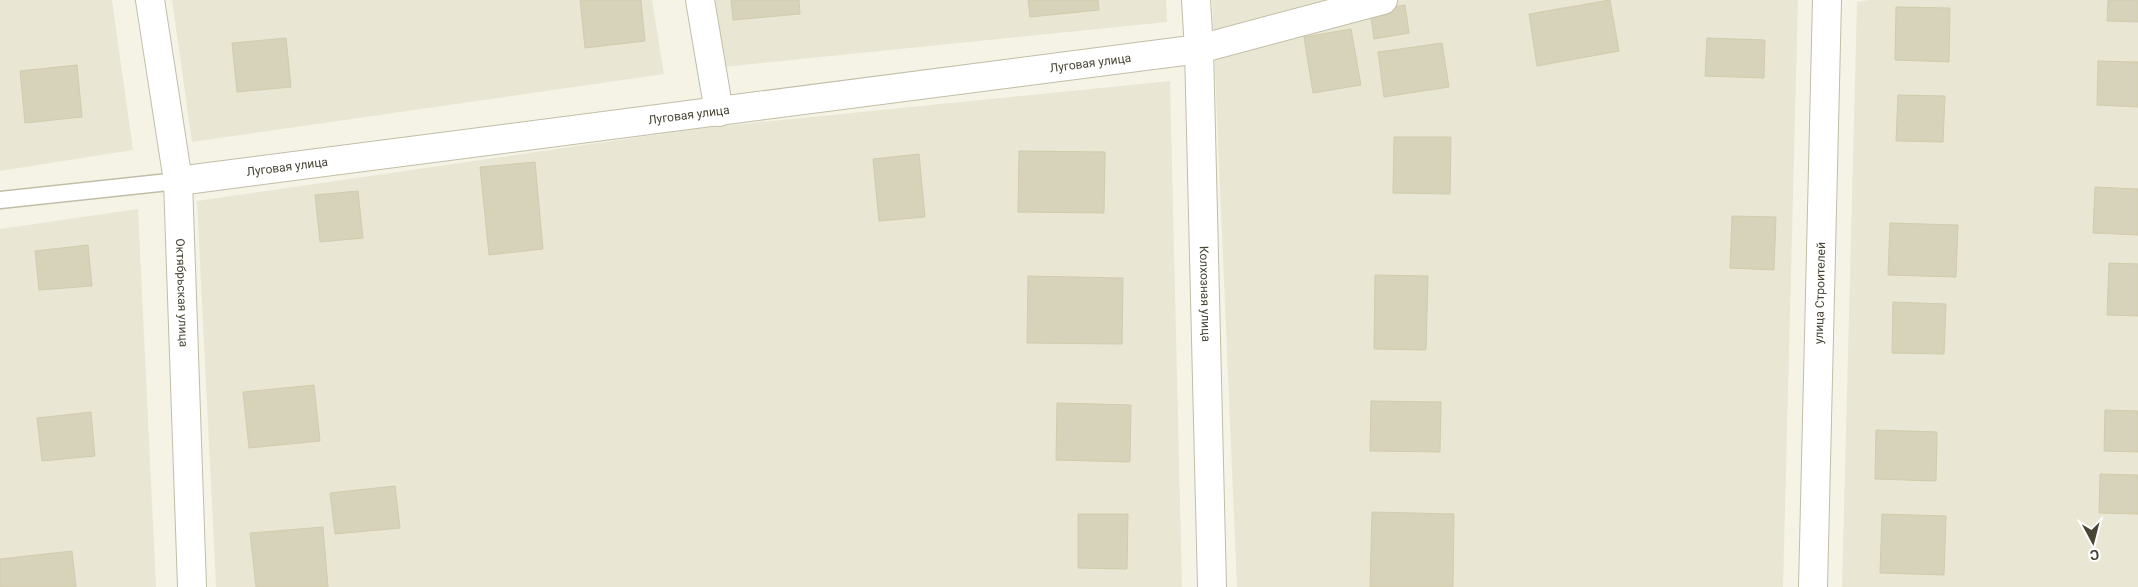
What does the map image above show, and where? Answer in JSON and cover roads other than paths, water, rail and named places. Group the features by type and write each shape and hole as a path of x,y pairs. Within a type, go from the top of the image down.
{"street":[{"name":"Октябрьская улица","path":"150,0 178,181 192,587"},
{"path":"700,0 719,112"},
{"name":"Колхозная улица","path":"1196,0 1199,49 1212,587"},
{"name":"Луговая улица","path":"178,181 1199,49 1383,0"},
{"name":"улица Строителей","path":"1813,587 1827,0"}],"lane":[{"path":"0,200 178,181"}]}
